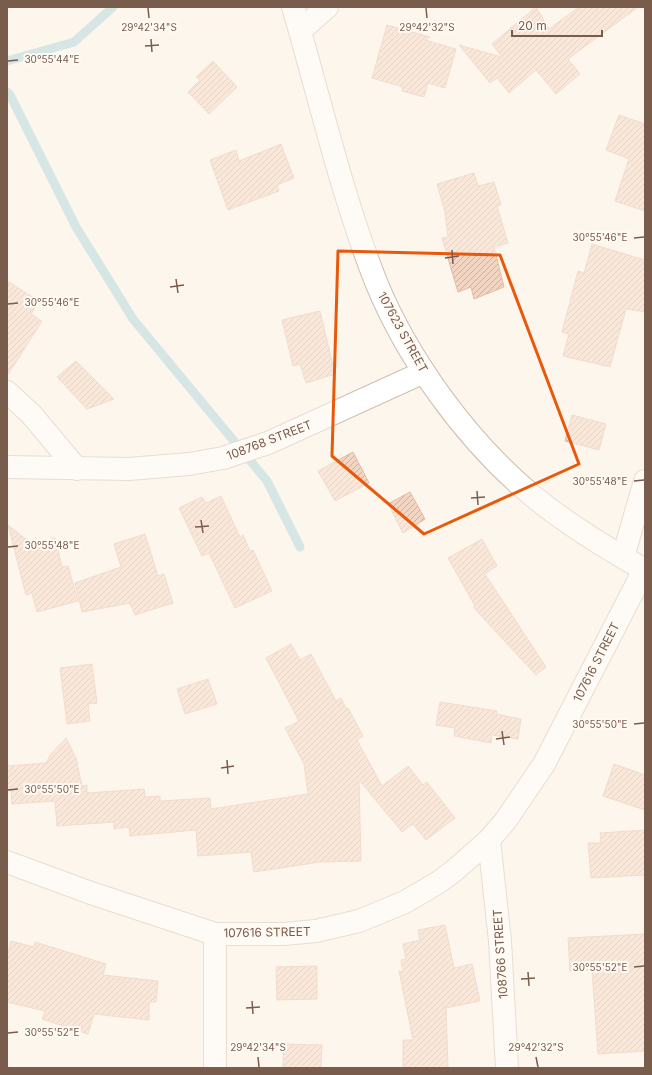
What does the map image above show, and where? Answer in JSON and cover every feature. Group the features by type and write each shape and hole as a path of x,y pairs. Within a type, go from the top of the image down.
{"street":[{"name":"107623 STREET","path":"293,7 344,185 366,254 388,307 424,372 473,436 526,491 559,516 645,570"},
{"path":"300,31 327,7"},
{"name":"108768 STREET","path":"7,467 104,470 152,468 223,458 268,443 424,372"},
{"path":"7,392 31,414 77,469"},
{"path":"623,557 645,481"},
{"name":"107616 STREET","path":"7,862 91,893 215,934 302,933 359,921 405,902 434,885 461,866 489,840 521,798 544,764 645,570"},
{"name":"108766 STREET","path":"489,840 500,941 507,1068"},
{"path":"215,934 215,1068"}],"highlighted area":[{"path":"338,251 500,255 579,464 424,534 332,456"}],"building":[{"path":"536,7 549,29 579,7 638,7 568,59 580,74 556,94 536,70 509,93 497,78 490,83 459,45 502,57 492,44"},
{"path":"387,25 430,37 425,40 456,49 445,88 428,83 424,97 402,91 403,87 372,78"},
{"path":"213,61 237,87 209,114 188,92 200,80 196,77"},
{"path":"619,115 645,124 645,211 615,201 629,159 606,150"},
{"path":"281,144 294,178 277,185 279,191 228,210 210,160 236,150 239,161"},
{"path":"474,173 478,186 494,182 501,205 497,206 508,243 494,247 504,287 474,299 471,287 458,292 442,238 448,237 445,212 437,184"},
{"path":"592,244 645,260 645,312 626,309 610,367 563,356 569,334 562,332 578,271 584,273"},
{"path":"7,281 39,301 31,314 42,321 7,376"},
{"path":"320,311 335,374 306,383 300,364 293,366 282,320"},
{"path":"76,361 114,399 87,409 57,377"},
{"path":"572,415 606,424 599,450 565,441"},
{"path":"353,452 369,483 335,501 318,471"},
{"path":"410,492 425,519 403,533 388,504"},
{"path":"221,496 240,537 243,535 250,551 253,550 272,591 235,608 209,553 202,556 179,508 202,497 206,503"},
{"path":"8,525 32,544 55,538 62,567 68,566 78,601 37,612 32,593 26,595"},
{"path":"145,534 158,576 164,574 173,603 135,615 130,603 82,612 75,583 121,567 114,544"},
{"path":"482,539 497,566 485,574 546,667 536,675 473,607 475,606 448,558"},
{"path":"291,644 300,660 311,654 336,701 341,698 346,709 348,708 363,736 357,740 382,786 408,766 423,785 427,782 455,818 426,840 413,824 402,832 359,780 361,861 320,862 254,872 251,852 198,856 196,830 130,836 129,827 114,829 114,822 57,826 55,801 12,804 11,790 7,791 7,766 46,763 51,754 66,738 76,758 82,786 87,785 87,793 144,789 145,797 160,796 160,801 210,798 211,809 308,794 304,764 285,728 299,721 266,658"},
{"path":"92,664 97,703 88,704 90,721 67,724 60,668"},
{"path":"208,679 217,704 185,714 177,689"},
{"path":"440,702 497,711 496,714 521,719 518,739 492,735 491,743 454,736 455,728 436,725"},
{"path":"614,764 645,775 645,810 603,796"},
{"path":"645,830 645,875 591,878 588,843 601,843 600,833"},
{"path":"445,925 454,968 472,964 480,1001 446,1008 448,1068 403,1068 403,1040 413,1040 399,971 403,972 401,960 406,959 403,944 420,940 418,930"},
{"path":"645,934 645,1051 598,1054 592,970 570,971 568,938"},
{"path":"11,941 34,947 35,942 106,964 103,975 158,981 156,1002 149,1002 149,1020 94,1014 88,1034 42,1019 45,1011 7,1002 7,957"},
{"path":"317,966 317,999 277,1000 276,967"},
{"path":"284,1044 322,1045 321,1068 283,1068"}],"waterway":[{"path":"7,61 74,42 113,7"},
{"path":"7,92 10,95 76,227 133,319 267,481 300,547"}]}
